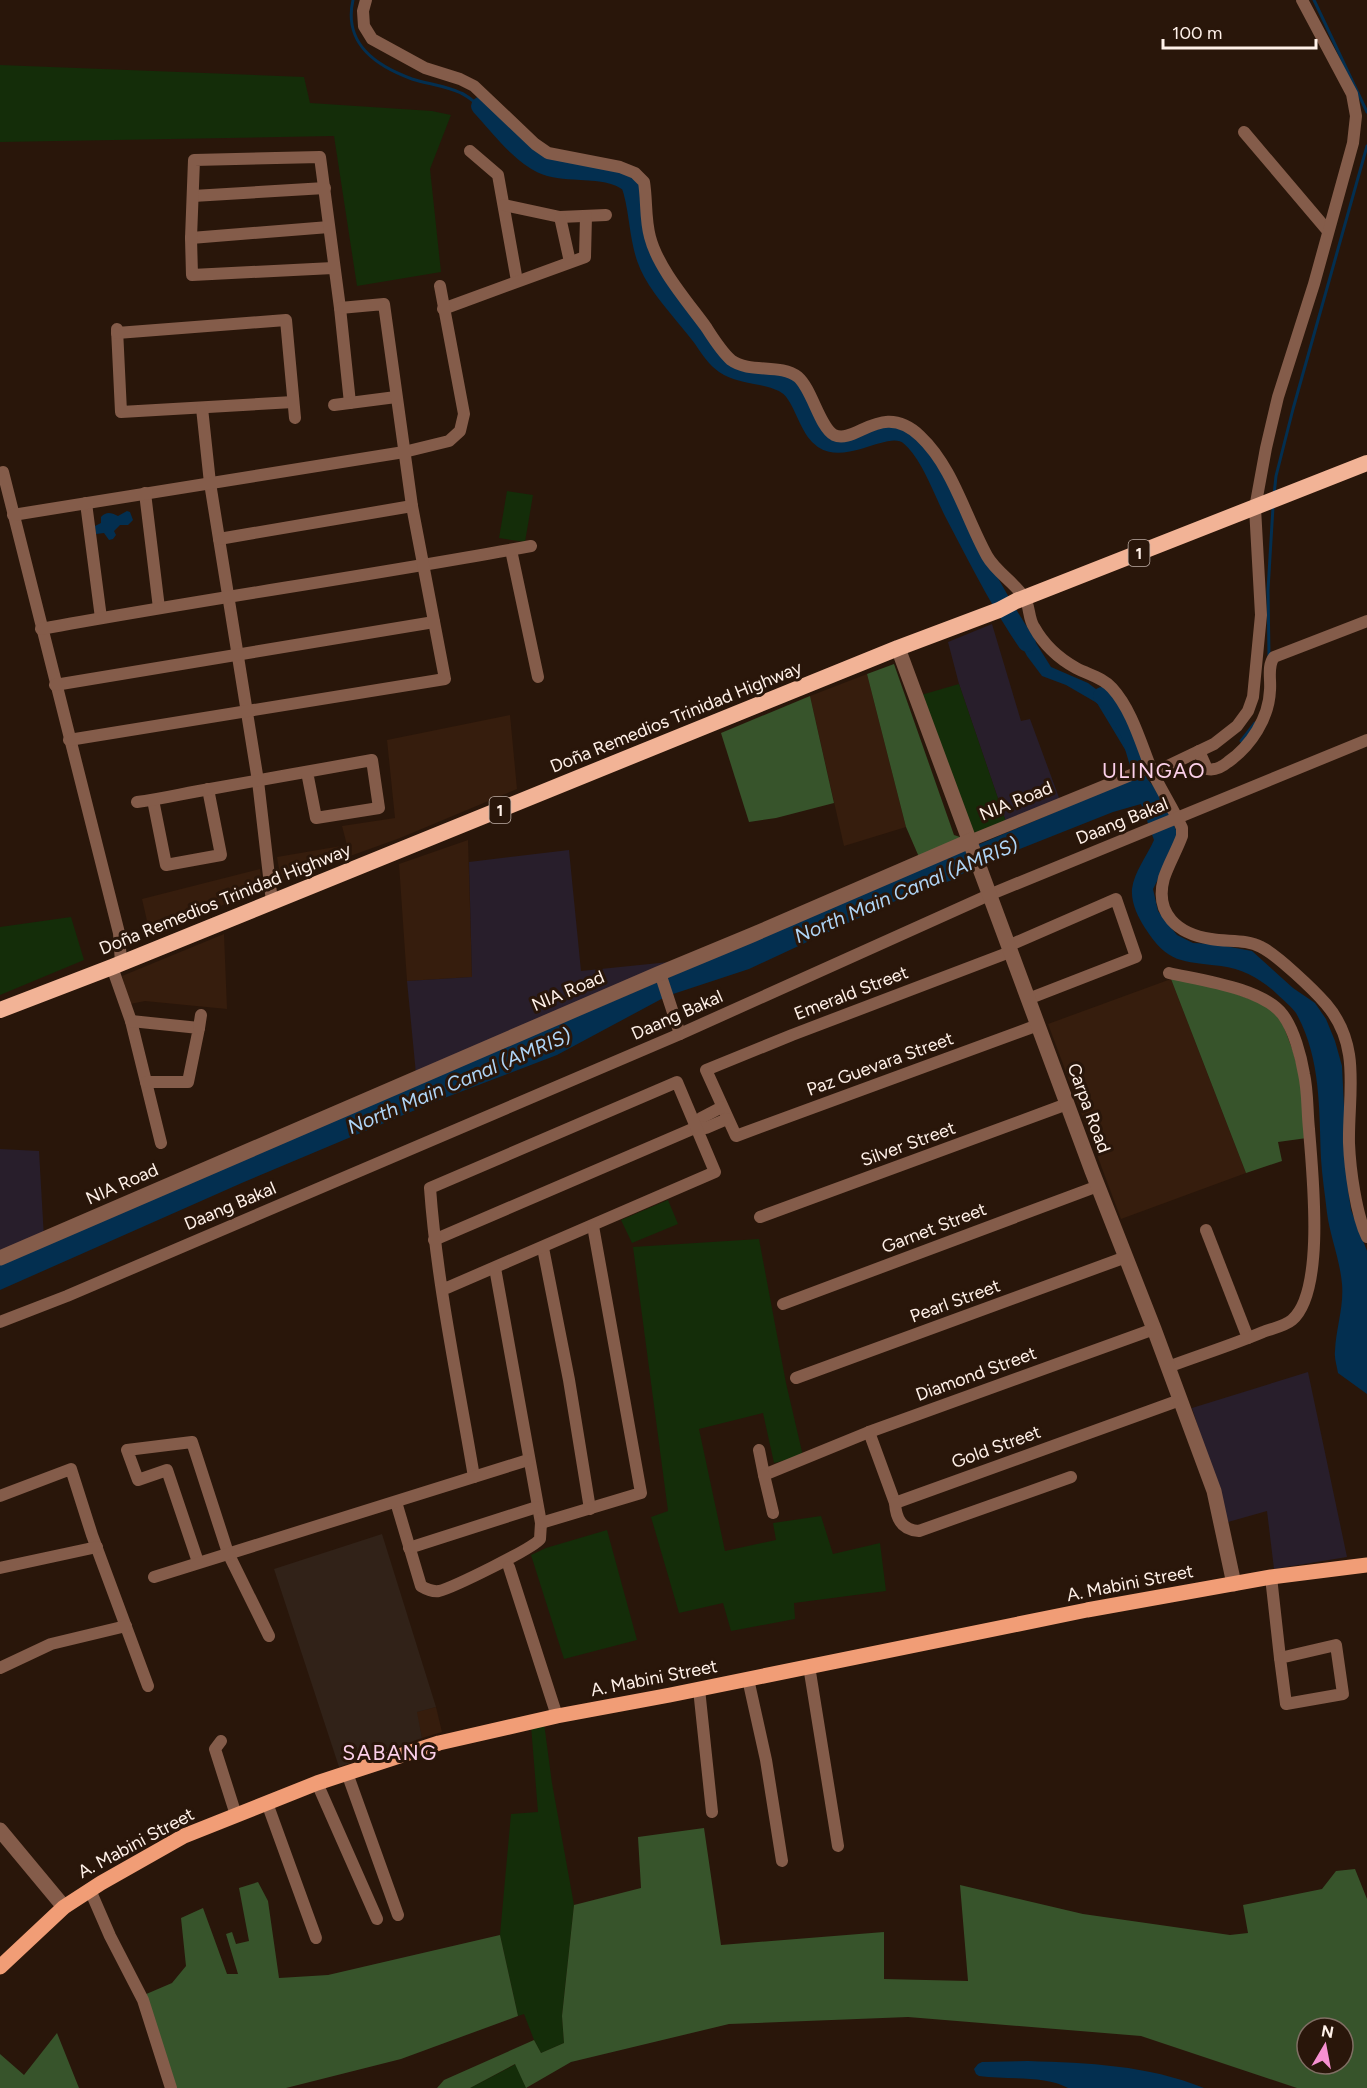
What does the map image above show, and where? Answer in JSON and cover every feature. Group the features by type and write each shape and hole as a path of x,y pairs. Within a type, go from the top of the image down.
{"highway":[{"name":"Doña Remedios Trinidad Highway","path":"0,1010 898,648 999,610 1020,599 1367,463"}],"main road":[{"name":"A. Mabini Street","path":"0,1967 64,1907 184,1836 317,1783 440,1743 557,1716 1087,1610 1271,1577 1367,1565"}],"street":[{"path":"366,0 363,11 364,26 372,39 425,68 474,86 535,144 548,153 620,167 635,173 644,182 650,239 663,266 732,360 744,365 796,375 805,384 828,429 835,435 843,436 887,421 910,427 934,451 944,466 988,559 1020,599 1032,625 1058,657 1077,669 1101,679 1113,689 1125,708 1147,771 1182,836 1164,878 1161,896 1165,912 1177,927 1191,935 1260,946 1325,1003 1338,1021 1346,1041 1351,1066 1349,1144 1352,1174 1367,1237"},
{"name":"NIA Road","path":"0,1258 660,973 1199,751 1214,744 1237,726 1248,711 1253,697 1261,615 1258,506 1266,448 1278,397 1353,143 1356,116 1352,94 1302,0"},
{"path":"1244,132 1328,231"},
{"path":"470,151 498,176 517,281"},
{"path":"333,268 192,275 194,160 320,158 350,403"},
{"path":"193,196 325,188"},
{"path":"504,205 560,217 606,215"},
{"path":"443,309 585,257 586,216"},
{"path":"560,217 570,262"},
{"path":"191,238 329,227"},
{"path":"13,515 404,452 449,441 460,431 464,414 440,286"},
{"path":"69,740 445,679 412,506 384,304 340,308"},
{"path":"293,402 121,412 117,331 286,320 295,418"},
{"path":"334,405 396,397"},
{"path":"202,408 210,483 258,781 272,902"},
{"path":"3,472 119,933 116,965 161,1143"},
{"path":"145,494 159,608"},
{"path":"86,503 101,618"},
{"path":"219,539 412,506"},
{"path":"41,629 424,566 531,546"},
{"path":"511,550 538,677"},
{"path":"1199,751 1207,769 1215,769 1232,759 1253,737 1267,709 1270,692 1270,666 1274,657 1367,621"},
{"path":"56,684 434,622"},
{"name":"Carpa Road","path":"898,648 1067,1104 1214,1491 1234,1584"},
{"name":"Daang Bakal","path":"0,1322 67,1296 680,1034 989,895 1367,740"},
{"path":"137,802 372,760 379,808 316,818 307,772"},
{"path":"153,800 166,865 221,855 208,789"},
{"name":"Emerald Street","path":"724,1113 706,1070 1009,949 1116,899 1136,957 1028,999"},
{"path":"660,973 680,1034"},
{"path":"1168,1367 1291,1321 1304,1301 1308,1285 1314,1246 1315,1206 1304,1074 1293,1034 1283,1015 1274,1006 1260,998 1233,988 1169,973"},
{"path":"146,1082 188,1082 201,1015"},
{"path":"131,1021 200,1028"},
{"name":"Paz Guevara Street","path":"724,1113 736,1136 1038,1025"},
{"path":"442,1290 714,1172 677,1082 430,1188 434,1240 442,1290 474,1477"},
{"name":"Silver Street","path":"760,1217 1067,1104"},
{"path":"434,1240 697,1127 702,1118 724,1113"},
{"name":"Garnet Street","path":"783,1304 1098,1186"},
{"path":"541,1523 641,1493 593,1226"},
{"path":"1206,1230 1248,1338"},
{"path":"543,1248 569,1380 590,1509"},
{"name":"Pearl Street","path":"796,1378 1126,1257"},
{"path":"396,1502 421,1586 433,1591 464,1581 537,1544 541,1535 541,1523 495,1268"},
{"name":"Diamond Street","path":"764,1475 869,1432 1154,1329"},
{"name":"Gold Street","path":"895,1503 1180,1400"},
{"path":"869,1432 895,1503 896,1514 905,1529 919,1531 1071,1477"},
{"path":"198,1562 167,1470 138,1480 127,1450 192,1442 228,1553 269,1636"},
{"path":"759,1450 773,1513"},
{"path":"154,1577 528,1460"},
{"path":"0,1496 71,1469 148,1686"},
{"path":"409,1548 537,1507"},
{"path":"0,1568 97,1547"},
{"path":"509,1566 557,1716"},
{"path":"1271,1577 1280,1658 1286,1704 1343,1694 1336,1645 1280,1658"},
{"path":"0,1668 51,1644 126,1626"},
{"path":"809,1666 837,1846"},
{"path":"748,1679 766,1760 782,1861"},
{"path":"699,1689 712,1812"},
{"path":"221,1741 216,1746 216,1754 236,1815"},
{"path":"346,1773 398,1915"},
{"path":"317,1783 377,1919"},
{"path":"267,1803 316,1938"},
{"path":"0,1830 64,1907"},
{"path":"90,1890 110,1936 143,2000 171,2088"}],"shaded area":[{"path":"992,624 1021,721 1030,719 1061,803 1006,822 959,684 948,642"},
{"path":"867,674 906,827 844,846 810,696"},
{"path":"510,715 517,789 400,838 281,881 277,857 347,845 342,826 395,818 387,740"},
{"path":"468,840 472,977 407,981 399,864"},
{"path":"569,850 581,971 669,962 416,1074 407,981 472,977 469,862"},
{"path":"260,869 263,889 150,934 142,899"},
{"path":"224,934 227,1009 145,1001 130,1004 122,976"},
{"path":"1171,979 1246,1173 1121,1219 1048,1024"},
{"path":"0,1149 39,1151 44,1238 0,1255"},
{"path":"1308,1372 1347,1557 1274,1569 1267,1511 1228,1522 1192,1408"},
{"path":"382,1534 436,1707 417,1712 422,1738 339,1767 274,1569"},
{"path":"436,1707 442,1732 422,1738 416,1712"}],"green space":[{"path":"0,65 304,77 310,103 432,111 451,115 430,169 441,272 357,286 334,136 0,142"},
{"path":"507,491 533,495 525,542 499,538"},
{"path":"894,664 954,835 960,837 961,840 919,857 906,827 867,674"},
{"path":"959,684 1006,822 975,835 921,695"},
{"path":"810,696 834,803 776,818 749,822 721,733"},
{"path":"71,917 84,960 0,995 0,927"},
{"path":"1179,973 1277,1009 1293,1051 1306,1100 1307,1138 1278,1142 1282,1161 1246,1173 1171,979"},
{"path":"668,1200 678,1224 632,1243 621,1220"},
{"path":"759,1239 786,1383 803,1456 774,1463 763,1413 699,1429 725,1551 776,1540 773,1523 821,1516 833,1554 880,1543 886,1591 794,1603 795,1619 731,1631 723,1603 679,1613 651,1517 668,1511 633,1247"},
{"path":"607,1530 637,1640 564,1659 531,1555 546,1548"},
{"path":"544,1723 552,1783 574,1905 562,2016 564,2043 541,2053 524,2014 518,2016 500,1935 511,1814 538,1812 531,1726"},
{"path":"704,1828 721,1945 884,1932 884,1979 968,1981 960,1885 1083,1914 1230,1935 1248,1933 1243,1905 1322,1889 1336,1871 1355,1869 1367,1899 1367,2088 1297,2088 1141,2036 908,2017 729,2024 571,2062 526,2088 515,2064 470,2088 437,2088 444,2080 534,2040 541,2053 564,2043 562,2016 574,1905 641,1888 638,1837"},
{"path":"258,1882 268,1901 279,1978 328,1975 500,1935 518,2016 401,2059 286,2088 168,2088 137,1998 172,1983 186,1966 181,1918 203,1908 227,1974 238,1974 226,1934 232,1932 236,1944 249,1941 239,1888"},
{"path":"57,2033 79,2088 0,2088 0,2054 24,2075"},
{"path":"516,2064 526,2088 470,2088"}],"water":[{"path":"127,511 130,512 133,520 128,525 120,525 114,531 116,535 113,539 109,540 104,533 96,534 95,526 101,523 103,515 109,513 118,516"},
{"name":"North Main Canal (AMRIS)","path":"1021,619 1051,667 1088,683 1109,699 1136,753 1143,774 1154,787 1171,818 1176,830 1176,839 1153,889 1158,911 1177,935 1193,943 1214,944 1252,951 1293,988 1315,1003 1326,1019 1342,1066 1351,1210 1367,1251 1367,1394 1338,1373 1335,1359 1342,1284 1327,1213 1321,1165 1317,1084 1304,1030 1292,1008 1258,979 1229,967 1177,959 1169,955 1153,940 1138,915 1132,894 1135,876 1154,840 1141,804 1113,812 972,868 952,880 893,902 749,969 667,996 557,1055 439,1100 244,1182 0,1290 0,1263 1137,777 1135,766 1097,703 1066,685 1042,676 1027,656 1010,623"},
{"path":"1028,2061 1095,2064 1139,2070 1183,2080 1204,2088 1068,2088 1048,2081 979,2076 974,2069 982,2062"}],"waterway":[{"path":"353,0 351,15 353,29 365,51 375,60 412,79 461,93 480,106"},
{"path":"1314,0 1367,112"},
{"path":"480,106 517,146 541,164 563,170 610,174 630,184 643,250 650,269 671,300 721,362 737,371 773,379 789,387 795,393 817,434 831,443 841,444 893,432 910,437 929,462 988,579 1027,643"},
{"path":"1274,495 1276,476 1293,409 1367,146"},
{"path":"1269,656 1268,590 1273,507"},
{"path":"1102,696 1107,699 1129,731 1141,771"},
{"path":"1241,741 1255,723"}],"district":[{"name":"ULINGAO","path":"1154,770"},
{"name":"SABANG","path":"390,1752"}]}
